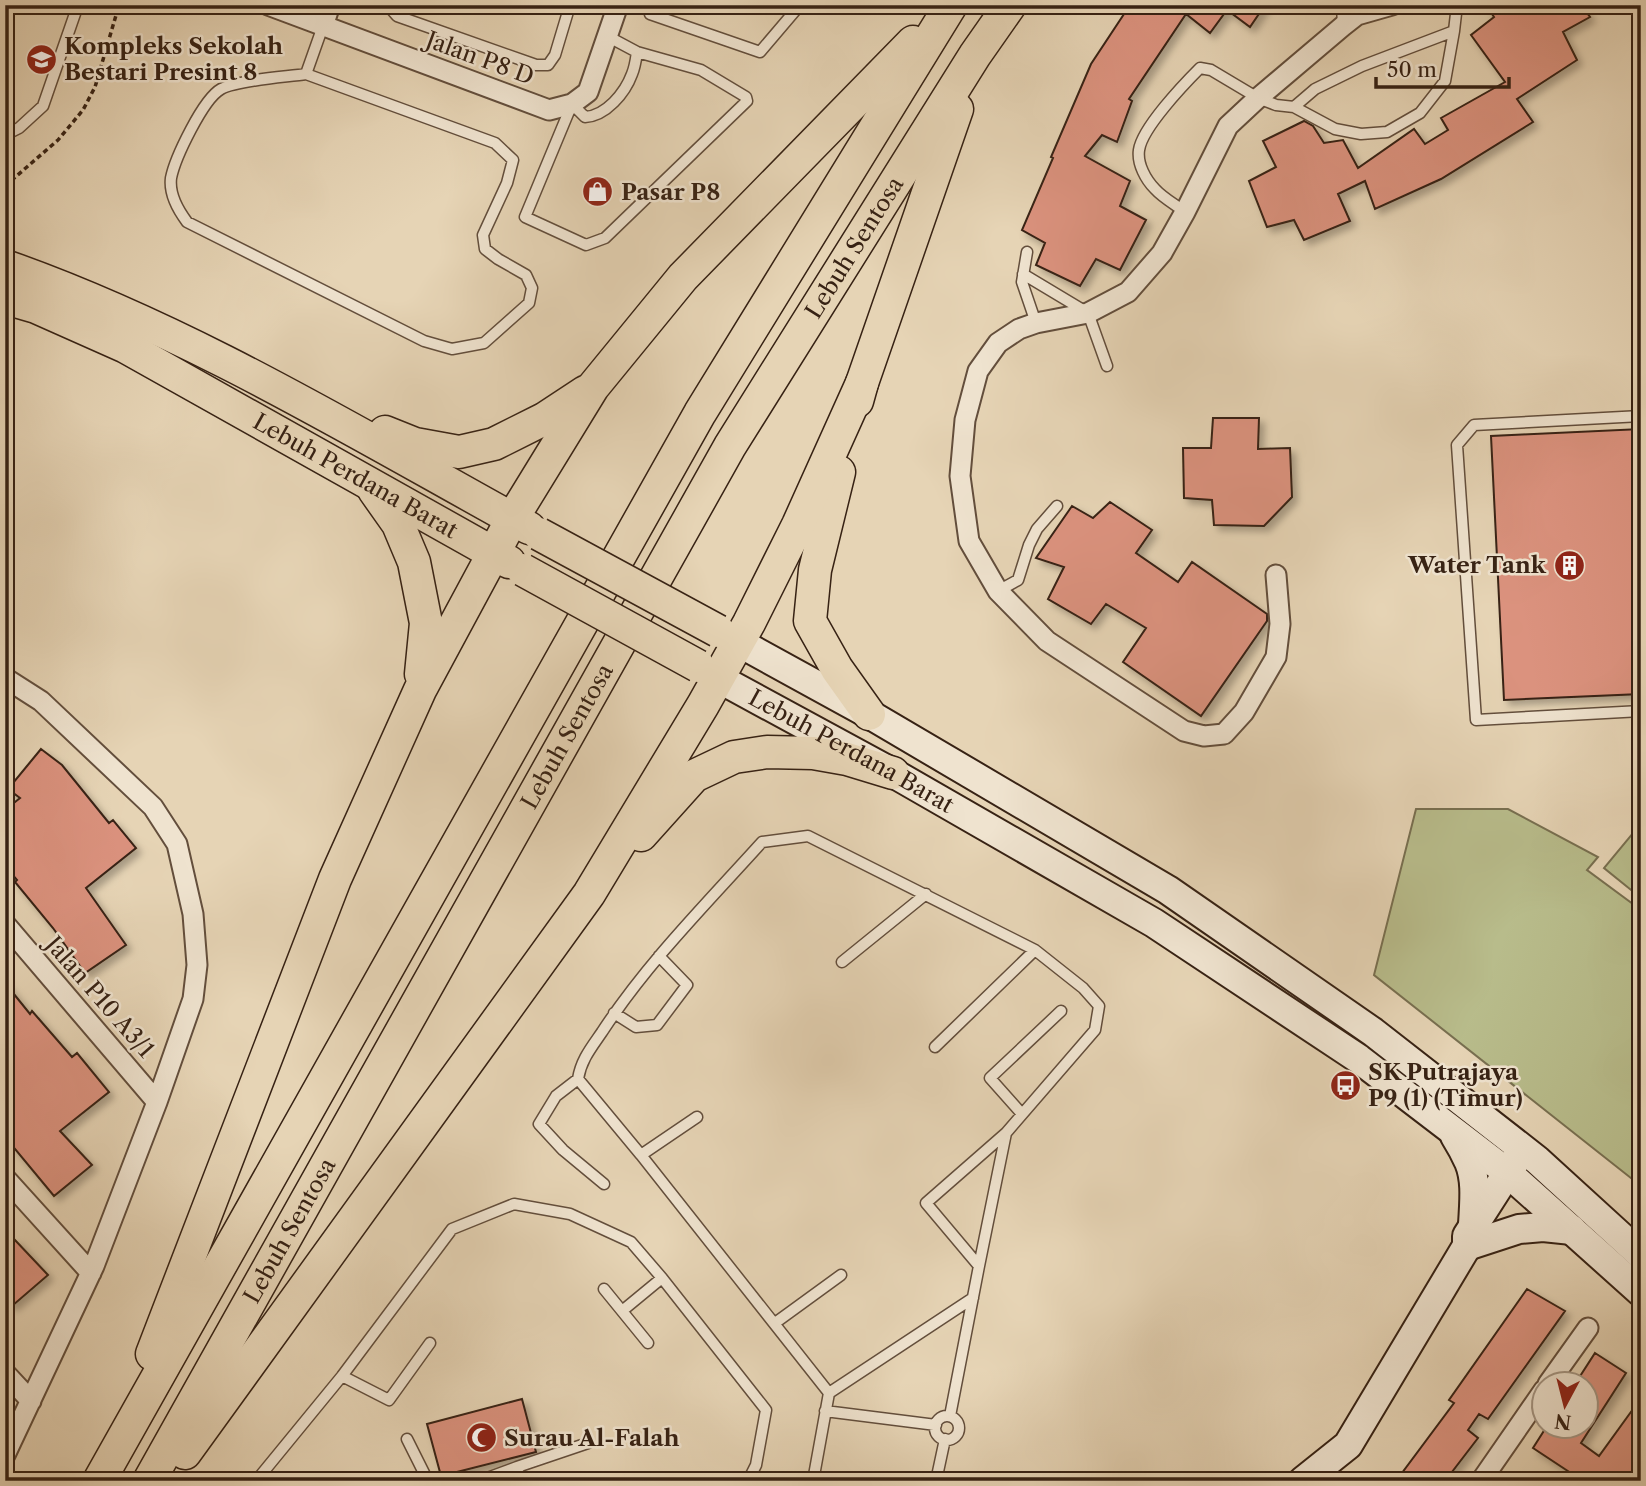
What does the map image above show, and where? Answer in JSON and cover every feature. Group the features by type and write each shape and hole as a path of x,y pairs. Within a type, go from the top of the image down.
{"main road":[{"path":"106,1469 335,879 420,690 492,553 526,526 593,387 683,276 950,5"},
{"name":"Lebuh Sentosa","path":"106,1469 700,413 950,5"},
{"name":"Lebuh Sentosa","path":"149,1481 730,446 975,55 1010,5"},
{"path":"869,714 837,669 810,621 815,570 862,383 975,55"},
{"name":"Lebuh Perdana Barat","path":"5,266 54,283 160,330 289,394 728,637"},
{"name":"Lebuh Perdana Barat","path":"5,298 36,307 126,347 708,672"},
{"path":"589,894 708,672 798,525 862,383"},
{"path":"289,394 415,444 459,452 494,444 544,419 593,387"},
{"path":"370,484 398,524 414,562 426,623 420,690"},
{"path":"164,1481 589,894 694,776 734,757 767,752 813,752 893,773"}],"street":[{"name":"Jalan P8 D","path":"268,5 549,110 572,104"},
{"path":"323,26 330,5"},
{"path":"572,104 588,92 618,5"},
{"path":"1276,575 1280,624 1276,657 1244,712 1224,734 1204,736 1184,731 1047,640 998,591 969,541 960,476 965,420 978,371 998,343 1019,329 1088,313 1128,292 1162,253 1228,126 1357,15 1392,5"},
{"name":"Lebuh Perdana Barat","path":"728,637 869,714 1168,890 1373,1032 1530,1154 1641,1255"},
{"name":"Lebuh Perdana Barat","path":"708,672 893,773 1154,923 1359,1059 1513,1177 1641,1292"},
{"path":"5,678 41,701 153,807 177,844 193,914 197,965 193,999 158,1102 91,1273 5,1454"},
{"name":"Jalan P10 A3/1","path":"5,924 158,1102"},
{"path":"1453,1131 1472,1172 1472,1239"},
{"path":"1303,1481 1348,1445 1472,1239 1530,1154"},
{"path":"5,1178 91,1273"},
{"path":"1472,1239 1519,1228 1572,1230"},
{"path":"1558,1370 1588,1328"},
{"path":"5,1373 31,1401"},
{"path":"1481,1481 1530,1411"}],"lane":[{"path":"5,135 19,128 43,106 78,5"},
{"path":"390,5 397,16 536,65 548,65 555,55 570,5"},
{"path":"653,5 650,14 760,52 800,5"},
{"path":"1342,5 1343,26"},
{"path":"1185,212 1155,190 1140,167 1139,150 1146,134 1174,94 1200,68 1211,70 1258,98 1276,105 1294,107 1335,129 1361,134 1387,132 1420,113 1445,81 1457,5"},
{"path":"306,74 323,26"},
{"path":"1294,107 1315,89 1362,66 1454,31"},
{"path":"607,36 637,51 701,70 746,97 747,101 605,238 586,246 525,217 572,104 585,117 594,117 604,112 625,88 637,51"},
{"path":"306,74 495,144 513,160 507,183 483,235 485,249 526,275 532,288 529,303 484,343 452,349 424,341 187,222 176,207 171,180 179,156 202,109 220,89 241,83 306,74"},
{"path":"1027,252 1022,282 1036,323"},
{"path":"1023,274 1088,313 1107,366"},
{"path":"1641,416 1474,425 1457,445 1476,720 1641,712"},
{"path":"998,591 1018,580 1037,529 1057,506"},
{"path":"604,1184 563,1150 539,1124 555,1096 578,1079 580,1065 614,1013 659,956 762,842 808,836 1035,950 1083,989 1099,1006 1095,1030 1006,1133 926,1203 979,1266"},
{"path":"842,961 926,894"},
{"path":"935,1047 1035,950"},
{"path":"614,1013 636,1027 657,1025 687,985 659,956"},
{"path":"1022,1114 990,1077 1061,1011"},
{"path":"578,1079 829,1393"},
{"path":"641,1155 697,1117"},
{"path":"950,1416 1006,1133"},
{"path":"256,1481 342,1376 452,1229 513,1204 570,1214 631,1242 662,1278 766,1410 756,1465 748,1481"},
{"path":"775,1323 841,1275"},
{"path":"622,1311 662,1278"},
{"path":"604,1289 648,1343"},
{"path":"813,1481 829,1393 973,1298"},
{"path":"342,1376 389,1400 430,1343"},
{"path":"825,1411 936,1425"},
{"path":"950,1416 957,1422 958,1431 952,1438 945,1439 938,1435 936,1425 941,1418 950,1416"},
{"path":"407,1439 428,1481"},
{"path":"936,1481 945,1439"},
{"path":"479,1481 588,1443"},
{"path":"517,1468 522,1481"}],"path":[{"path":"5,186 58,140 83,110 95,87 119,5"}],"green space":[{"path":"1416,809 1508,809 1598,857 1587,870 1641,910 1641,1186 1374,975"},
{"path":"1633,833 1641,839 1641,898 1604,868"}],"building":[{"path":"1130,5 1265,5 1250,27 1227,10 1210,33 1186,14 1129,99 1132,101 1117,142 1102,135 1085,156 1130,181 1120,206 1146,220 1120,270 1096,259 1080,286 1036,265 1045,243 1022,230 1091,64"},
{"path":"1486,5 1581,5 1590,17 1563,32 1577,60 1517,99 1533,122 1441,179 1375,209 1365,181 1338,194 1350,221 1304,240 1294,220 1267,227 1249,181 1276,167 1263,141 1304,121 1313,126 1324,143 1343,140 1358,168 1414,129 1425,144 1448,130 1441,118 1505,82 1471,35 1494,17"},
{"path":"1213,418 1259,418 1258,449 1290,448 1292,497 1264,526 1214,525 1212,500 1184,498 1183,448 1211,448"},
{"name":"Water Tank","path":"1641,429 1641,694 1504,700 1491,436"},
{"path":"1110,502 1152,530 1136,553 1178,582 1192,562 1267,614 1267,621 1201,716 1123,662 1146,628 1106,604 1091,624 1048,599 1064,567 1036,558 1072,506 1093,518"},
{"path":"41,749 62,765 109,823 113,820 136,848 86,888 126,945 85,973 5,866 5,810 20,798 8,789"},
{"path":"5,983 30,1014 32,1011 72,1057 77,1053 109,1092 60,1131 92,1165 54,1196 5,1137"},
{"path":"14,1239 48,1275 12,1306 5,1299 5,1248"},
{"path":"1527,1289 1565,1311 1488,1419 1479,1414 1468,1430 1478,1438 1445,1481 1396,1481 1454,1403 1449,1400"},
{"path":"1595,1353 1626,1373 1600,1413 1600,1370 1584,1370"},
{"path":"1641,1398 1641,1468 1632,1481 1583,1481 1533,1448 1538,1440 1583,1440 1581,1443 1599,1456"},
{"name":"Surau Al-Falah","path":"522,1399 536,1452 441,1476 427,1424"}],"place":[{"name":"Kompleks Sekolah Bestari Presint 8","path":"41,59"},
{"name":"Pasar P8","path":"598,192"},
{"name":"Water Tank","path":"1569,565"},
{"name":"SK Putrajaya P9 (1) (Timur)","path":"1345,1085"},
{"name":"Surau Al-Falah","path":"481,1438"}]}
